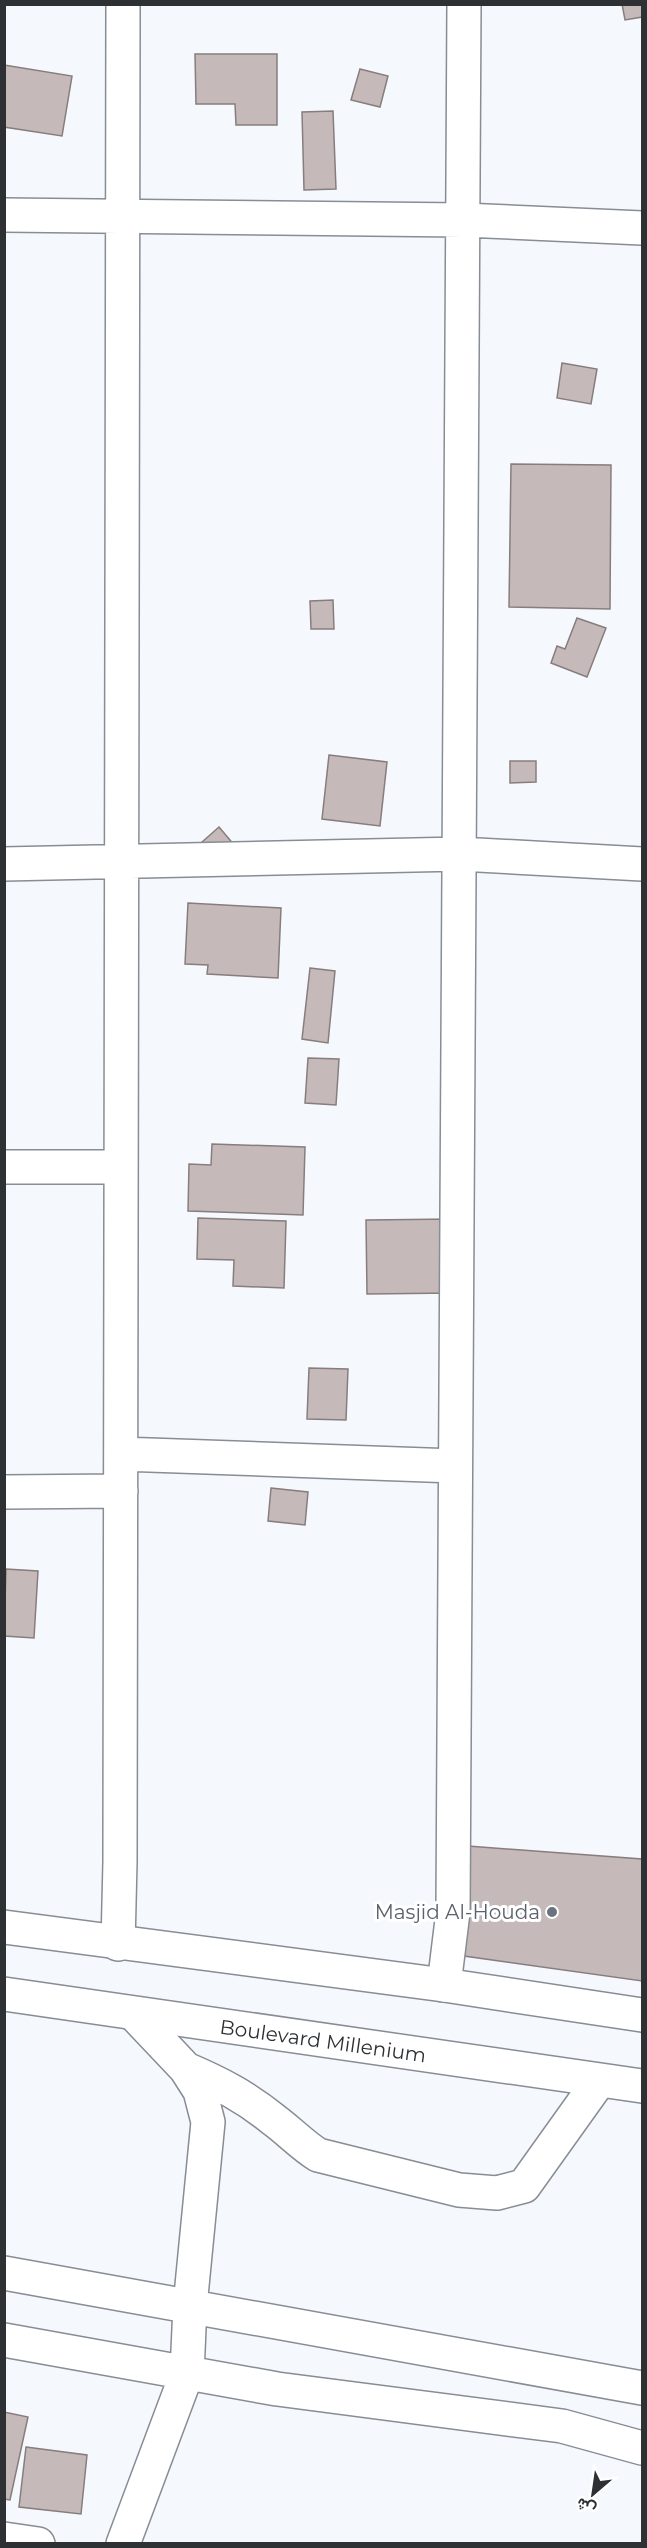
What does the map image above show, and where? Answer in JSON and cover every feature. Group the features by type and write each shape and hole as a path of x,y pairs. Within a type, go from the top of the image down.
{"street":[{"path":"118,1944 122,1167 123,4"},
{"path":"444,1985 453,1912 464,4"},
{"path":"4,215 463,220 642,228"},
{"path":"4,864 460,854 642,864"},
{"path":"4,1167 122,1167"},
{"path":"121,1454 456,1466"},
{"path":"4,1492 121,1491"},
{"path":"4,1927 118,1944 444,1985 642,2015"},
{"name":"Boulevard Millenium","path":"4,1995 642,2086"},
{"path":"123,2544 187,2373 190,2306 208,2122 200,2091 186,2069 134,2014"},
{"path":"186,2069 230,2088 276,2120 302,2145 318,2155 459,2190 497,2193 524,2187 599,2080"},
{"path":"4,2273 642,2388"},
{"path":"4,2340 277,2389 562,2426 642,2448"},
{"path":"4,2539 38,2544"}],"building":[{"path":"622,4 642,4 642,17 625,20"},
{"path":"195,54 277,54 277,125 236,125 235,104 196,104"},
{"path":"4,65 72,76 62,136 4,127"},
{"path":"360,69 388,76 380,107 351,100"},
{"path":"333,111 336,189 304,190 302,112"},
{"path":"562,363 597,369 591,404 557,398"},
{"path":"511,464 611,465 610,609 509,607"},
{"path":"333,600 334,629 311,629 310,601"},
{"path":"577,618 606,628 587,677 551,663 557,646 565,649"},
{"path":"329,755 387,762 380,826 322,819"},
{"path":"510,761 536,761 536,782 510,783"},
{"path":"219,827 235,846 218,861 202,842"},
{"path":"188,903 281,908 278,978 207,974 208,965 185,964"},
{"path":"310,968 335,971 328,1043 302,1039"},
{"path":"308,1058 339,1059 336,1105 305,1103"},
{"path":"212,1144 305,1147 303,1215 188,1211 189,1164 211,1165"},
{"path":"198,1218 286,1221 284,1288 233,1286 234,1260 197,1259"},
{"path":"454,1219 454,1293 367,1294 366,1220"},
{"path":"309,1368 348,1369 346,1420 307,1419"},
{"path":"271,1488 308,1492 305,1525 268,1521"},
{"path":"6,1569 38,1571 34,1638 4,1636"},
{"name":"Masjid Al-Houda","path":"468,1846 642,1859 642,1981 457,1955"},
{"path":"4,2412 28,2417 10,2500 4,2499"},
{"path":"26,2447 87,2455 81,2514 19,2507"}],"place":[{"name":"Masjid Al-Houda","path":"552,1912"}]}
